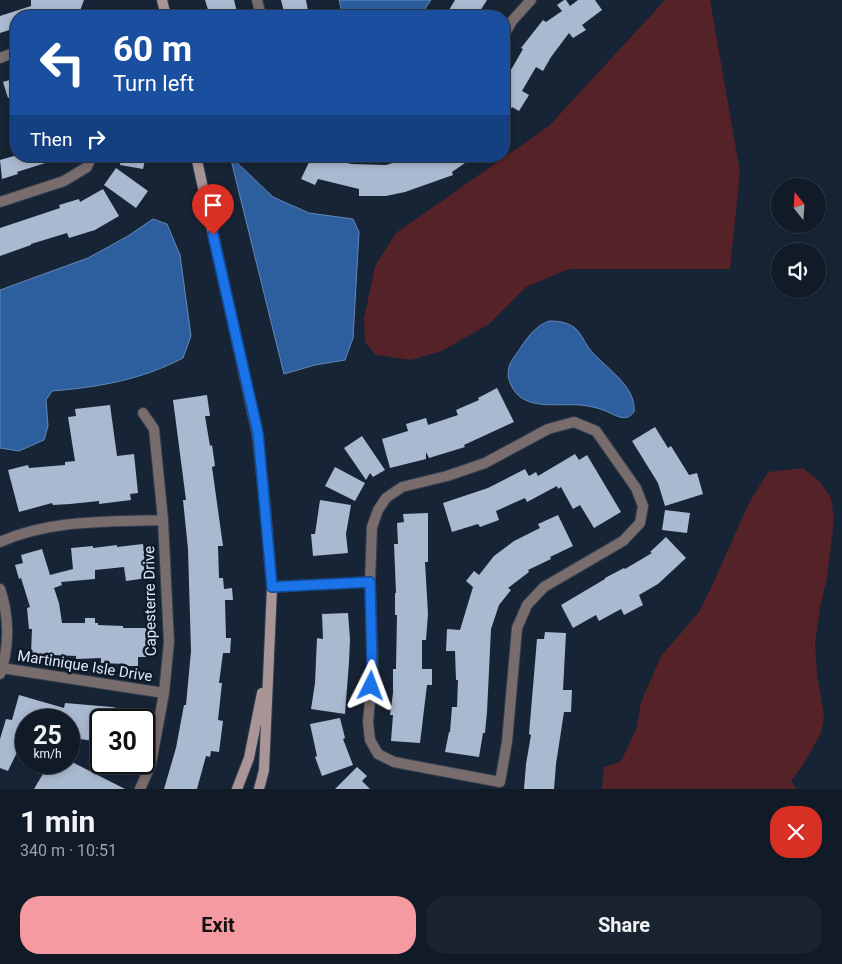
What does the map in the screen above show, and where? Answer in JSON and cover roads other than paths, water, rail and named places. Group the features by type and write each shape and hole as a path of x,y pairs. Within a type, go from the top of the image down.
{"street":[{"path":"510,24 531,0"},
{"path":"0,202 64,181 87,167 89,162"},
{"path":"197,162 258,433 272,587 264,770 259,789"},
{"name":"Capesterre Drive","path":"140,789 151,764 164,693 169,642 163,520 154,429 143,413"},
{"path":"574,422 596,431 636,488 642,506 640,523 623,541 544,587 527,605 517,628 507,742 499,786 394,762 378,754 370,740 368,722 372,668 370,582 372,527 378,510 386,498 402,487 448,476 485,463 548,429 574,422"},
{"path":"0,542 20,533 60,525 163,520"},
{"path":"272,587 370,582"},
{"path":"0,589 5,603 7,636 1,671"},
{"path":"238,789 248,758 269,663"},
{"name":"Martinique Isle Drive","path":"1,671 164,693"}],"water":[{"path":"339,0 431,0 424,10 342,10"},
{"path":"231,162 236,162 273,197 309,213 353,219 359,232 353,338 345,360 315,365 284,374"},
{"path":"153,219 167,224 180,255 191,336 183,358 167,366 135,377 86,387 52,391 46,400 48,426 44,440 19,451 0,448 0,290 88,258 128,236"},
{"path":"549,321 566,323 577,330 594,354 625,385 634,402 634,412 631,415 625,418 588,406 534,403 525,400 517,394 508,376 510,364 530,334"}]}
